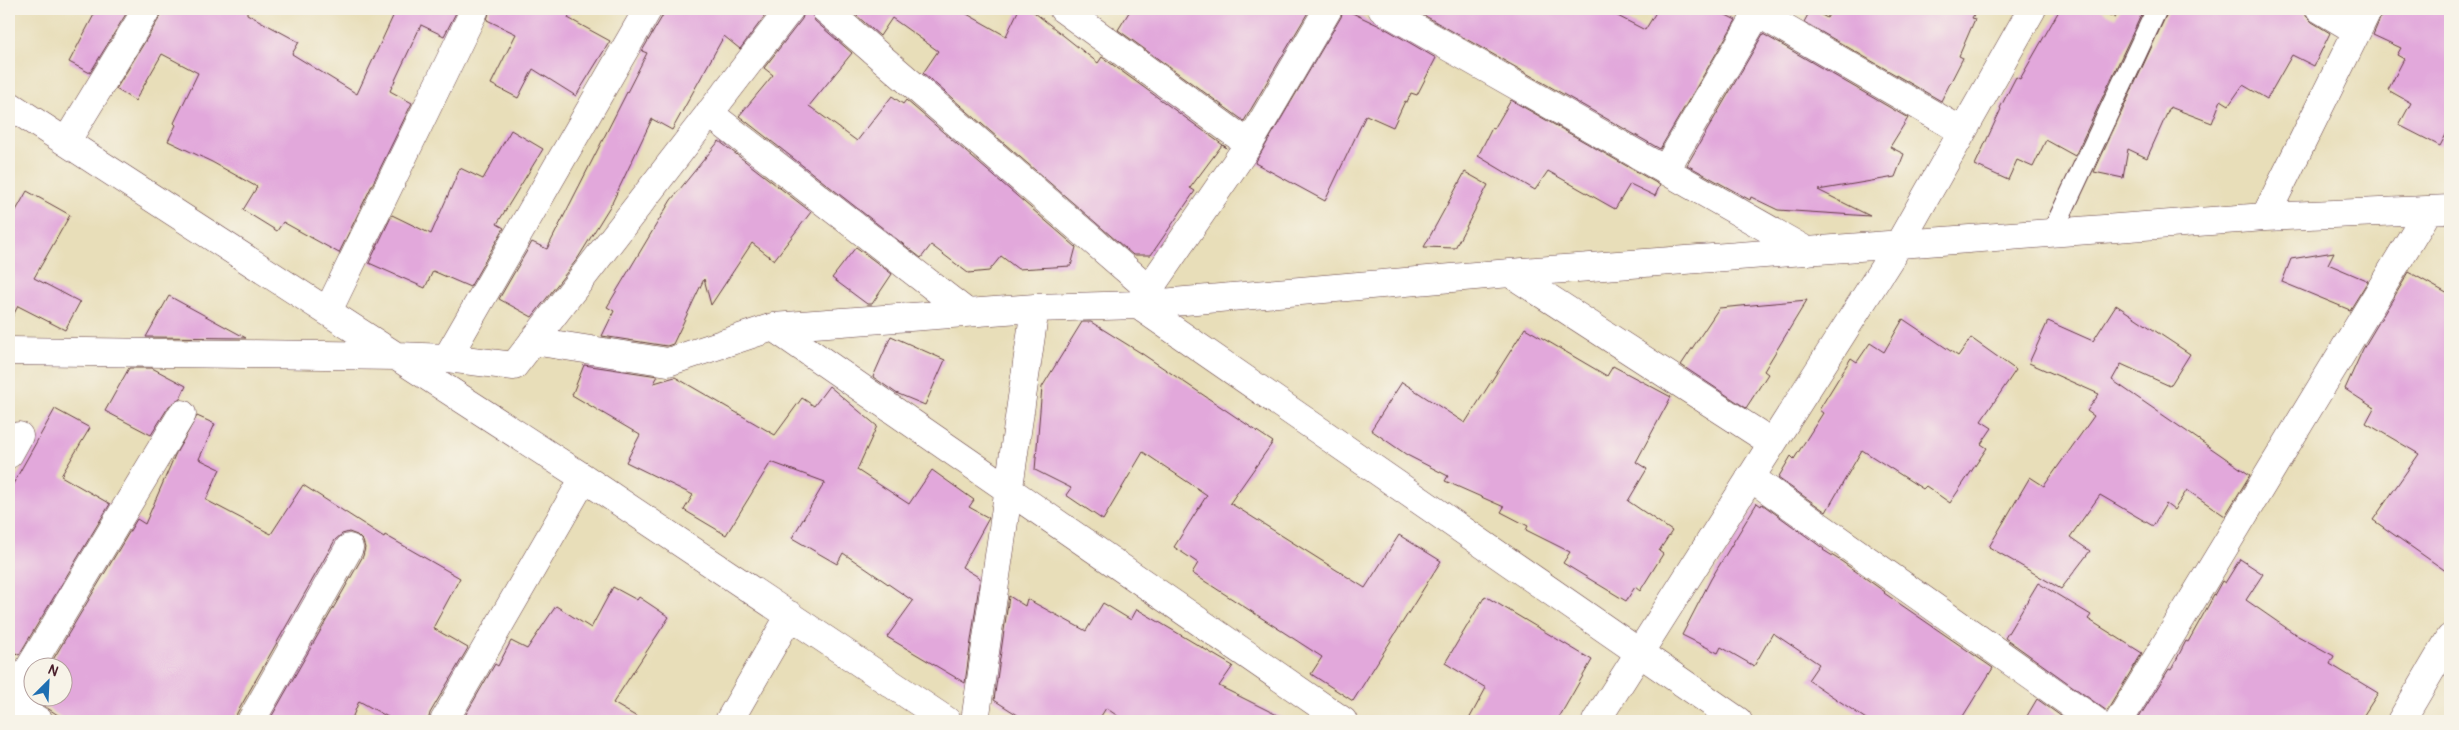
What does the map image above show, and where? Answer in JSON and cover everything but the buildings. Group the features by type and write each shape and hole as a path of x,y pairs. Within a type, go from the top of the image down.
{"street":[{"path":"66,142 147,9"},
{"path":"328,311 475,9"},
{"path":"448,358 648,9"},
{"path":"9,351 398,356 448,358 514,366 789,9"},
{"path":"825,9 1144,297 1640,653 1738,721"},
{"path":"1063,9 1249,144"},
{"path":"1144,297 1249,144 1328,9"},
{"path":"1382,9 1808,251"},
{"path":"1596,721 1771,442 1899,244 2032,9"},
{"path":"2265,217 2363,20 2320,9"},
{"path":"1666,169 1756,10 1962,131"},
{"path":"9,105 584,478 947,721"},
{"path":"709,113 966,312"},
{"path":"533,341 668,362 773,327 1035,308 1144,297 1510,273 2265,217 2439,210"},
{"path":"2119,721 2439,210"},
{"path":"1510,273 1771,442"},
{"path":"975,721 1035,308"},
{"path":"773,327 1343,721"},
{"path":"39,721 9,702 182,414"},
{"path":"1750,477 2095,721"},
{"path":"444,721 584,478"},
{"path":"251,721 349,548"},
{"path":"729,721 790,615"},
{"path":"2401,721 2450,638"}],"lane":[{"path":"2052,233 2157,9"}]}
